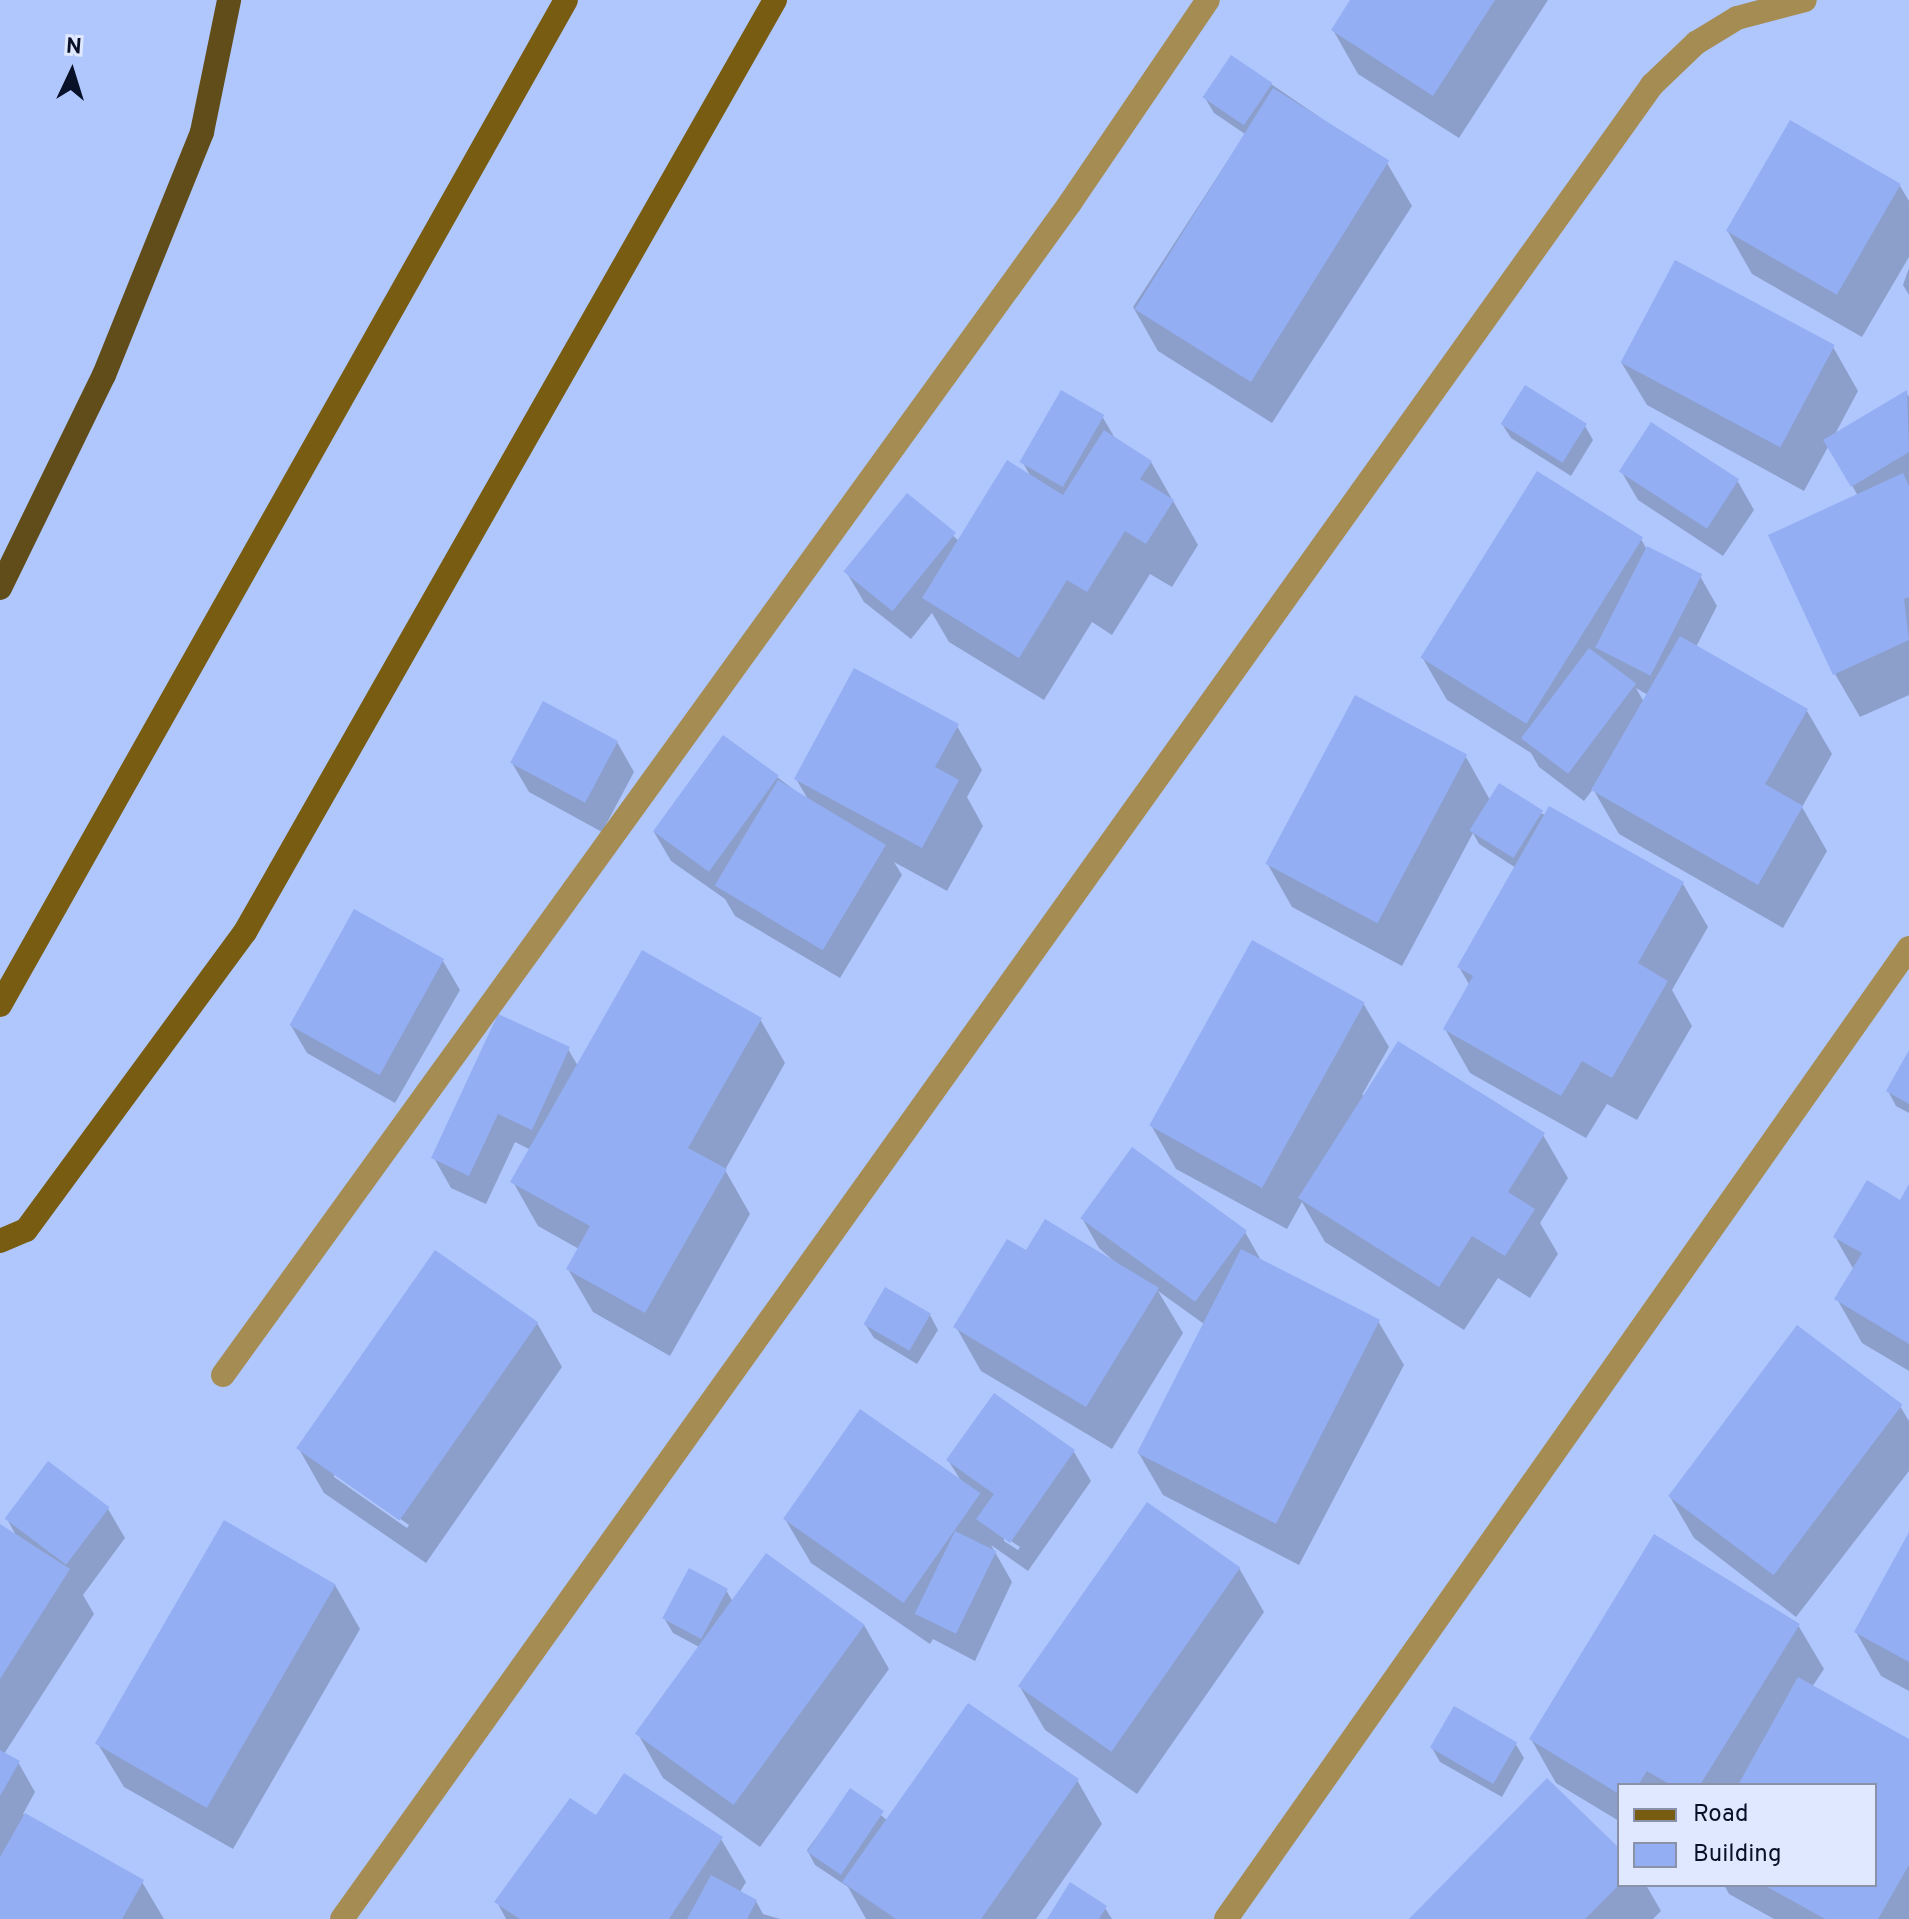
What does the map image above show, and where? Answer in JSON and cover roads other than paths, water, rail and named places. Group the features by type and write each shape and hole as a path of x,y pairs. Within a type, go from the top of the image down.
{"highway":[{"path":"0,588 104,375 196,147 229,0"}],"main road":[{"path":"0,1005 566,0"},
{"path":"0,1241 26,1230 245,932 775,0"}],"street":[{"path":"223,1375 1070,203 1208,0"},
{"path":"342,1919 1652,85 1696,43 1737,18 1805,0"},
{"path":"1226,1919 1909,948"}]}
